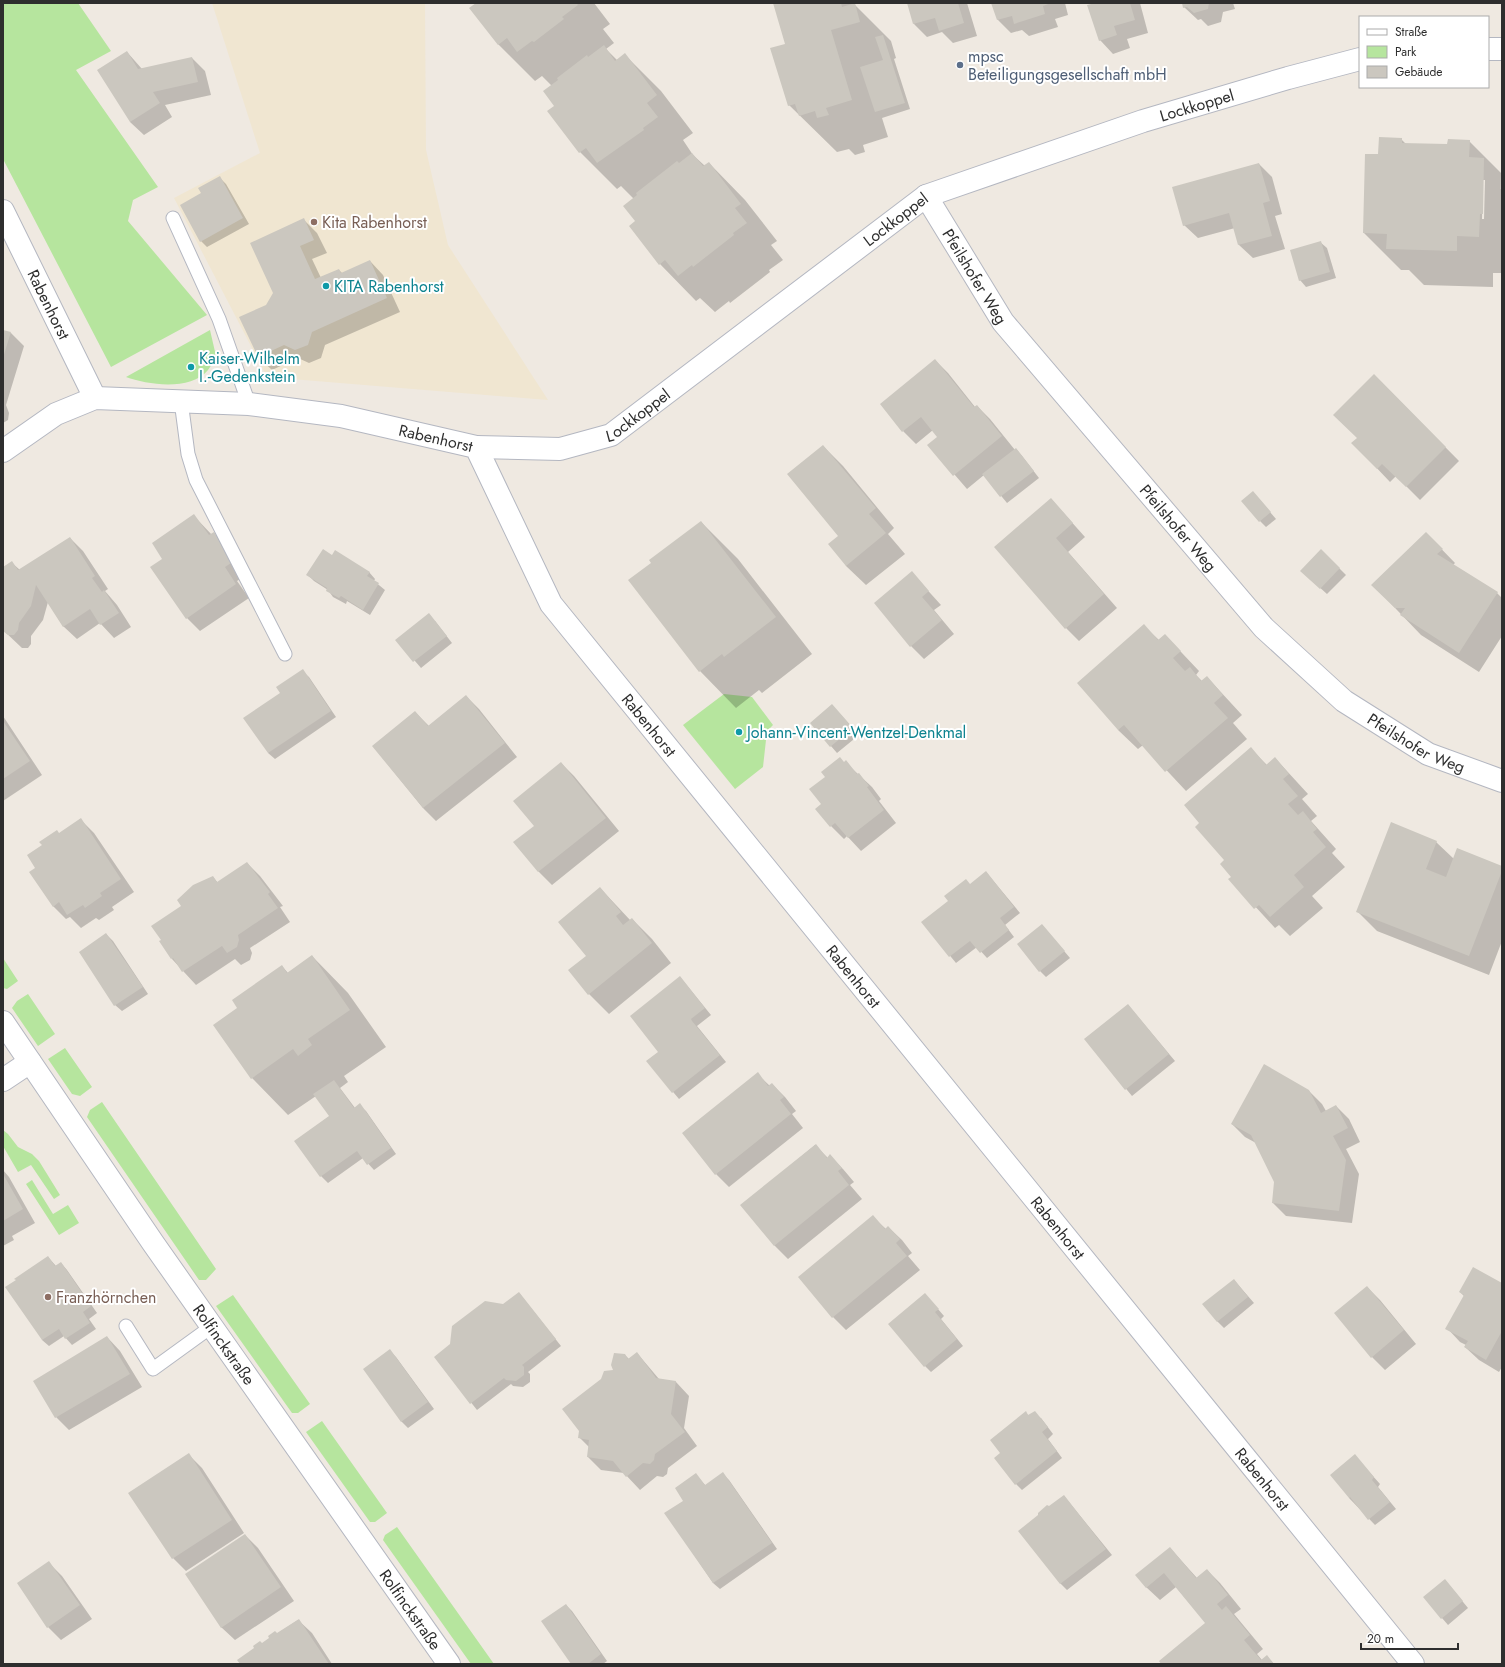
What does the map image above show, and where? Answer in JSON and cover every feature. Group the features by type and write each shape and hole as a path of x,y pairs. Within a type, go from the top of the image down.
{"street":[{"path":"1489,49 1502,49"},
{"name":"Lockkoppel","path":"476,447 560,449 611,435 926,196 1143,121 1288,78 1359,59"},
{"name":"Pfeilshofer Weg","path":"926,196 1003,322 1264,628 1344,701 1428,754 1502,781"},
{"name":"Rabenhorst","path":"3,211 95,398"},
{"name":"Rabenhorst","path":"3,451 56,414 95,398 249,404 341,416 476,447 551,604 1413,1664"},
{"name":"Rolfinckstraße","path":"3,1022 211,1327 449,1664"},
{"path":"3,1080 30,1062"}],"lane":[{"path":"173,218 219,319 249,404"},
{"path":"181,401 188,454 196,480 285,654"},
{"path":"126,1326 153,1369 211,1327"}],"shaded area":[{"name":"Kita Rabenhorst","path":"212,3 425,3 426,150 448,245 548,400 267,377 174,198 260,153"}],"green space":[{"path":"3,3 78,3 111,51 76,70 158,187 133,200 128,221 207,315 111,367 3,159"},
{"path":"210,330 216,356 208,370 200,377 180,384 157,384 126,377"},
{"path":"724,694 752,697 773,725 767,731 763,767 735,789 683,725"},
{"path":"3,958 18,981 7,989 3,988"},
{"path":"28,994 55,1034 38,1046 12,1008 17,1001"},
{"path":"65,1048 92,1087 80,1096 72,1094 48,1059"},
{"path":"102,1102 216,1269 206,1280 199,1280 87,1117 90,1110"},
{"path":"3,1130 18,1147 32,1154 39,1161 60,1195 54,1199 31,1165 18,1172 3,1146"},
{"path":"32,1180 53,1214 68,1205 79,1223 59,1235 26,1184"},
{"path":"233,1295 310,1404 298,1413 292,1413 216,1306"},
{"path":"322,1421 387,1513 375,1522 370,1522 306,1432"},
{"path":"397,1527 494,1664 471,1664 383,1540 385,1535"}],"building":[{"path":"476,3 576,3 578,5 562,17 564,19 534,42 532,41 517,52 507,38 498,45 469,8"},
{"path":"773,3 841,3 842,7 855,3 860,22 831,30 852,100 826,108 829,115 817,118 815,111 799,116 795,104 788,106 770,48 785,44"},
{"path":"907,3 958,3 964,23 939,31 935,18 913,24"},
{"path":"991,3 1051,3 1043,6 1045,14 1014,24 1012,16 997,20"},
{"path":"1095,3 1130,3 1135,20 1114,26 1117,35 1099,41 1087,5"},
{"path":"1182,3 1209,3 1208,9 1194,13 1187,7 1183,8"},
{"path":"883,35 905,103 875,112 860,67 883,60 875,37"},
{"path":"604,45 615,61 625,53 657,95 647,103 658,117 643,128 644,130 597,163 586,148 579,153 547,111 554,106 543,91 587,55 588,57"},
{"path":"127,51 138,69 192,57 198,82 153,92 160,103 130,122 97,70"},
{"path":"1379,137 1402,138 1402,143 1447,144 1448,139 1470,140 1469,157 1484,158 1483,214 1480,214 1479,237 1457,236 1457,251 1386,249 1387,234 1363,233 1365,154 1378,154"},
{"path":"692,153 703,166 709,162 741,204 735,208 747,223 693,267 692,265 678,276 665,260 659,265 629,226 635,221 623,206 637,195 636,193 677,161 679,163"},
{"path":"1259,163 1270,201 1263,203 1272,236 1238,245 1229,213 1183,226 1172,187"},
{"path":"1501,169 1502,189 1500,189"},
{"path":"220,176 243,218 200,242 180,205 201,193 198,188"},
{"name":"KITA Rabenhorst","path":"304,218 314,240 300,246 315,279 339,269 341,273 370,260 387,298 312,332 308,345 295,350 284,345 258,357 239,317 266,305 273,293 250,243"},
{"path":"1321,241 1330,272 1299,281 1290,250"},
{"path":"3,330 11,332 3,358"},
{"path":"935,359 974,407 977,405 1002,436 953,476 927,445 937,437 921,417 902,432 880,404"},
{"path":"1374,374 1446,447 1406,487 1382,464 1377,469 1351,443 1357,438 1333,415"},
{"path":"823,445 876,508 869,514 886,533 846,566 828,544 838,536 787,474"},
{"path":"1016,448 1034,471 1000,497 982,474"},
{"path":"1253,491 1271,512 1259,522 1241,501"},
{"path":"1051,498 1073,523 1056,538 1104,594 1065,629 994,547"},
{"path":"194,514 209,535 214,532 234,561 225,567 236,584 186,619 150,567 162,559 152,543"},
{"path":"701,521 776,617 724,657 722,654 699,672 628,580 651,563 649,560"},
{"path":"1426,532 1443,549 1437,554 1498,592 1459,653 1400,615 1405,608 1395,608 1371,585"},
{"path":"70,537 95,576 92,578 102,592 104,590 119,613 100,625 90,609 63,627 36,585 31,606 19,623 18,630 14,635 8,635 3,631 3,567 12,561 18,570"},
{"path":"323,549 332,555 335,550 370,572 367,576 379,583 363,610 341,596 339,598 326,591 327,588 306,575"},
{"path":"1321,549 1340,568 1320,589 1300,571"},
{"path":"912,571 929,591 922,597 942,620 910,647 874,603"},
{"path":"429,613 447,636 413,662 395,640"},
{"path":"1144,624 1158,640 1165,634 1181,651 1173,658 1185,671 1190,667 1201,681 1207,676 1223,695 1214,703 1228,718 1165,772 1124,725 1118,730 1077,683"},
{"path":"303,669 331,711 268,753 243,718 280,693 276,687"},
{"path":"466,695 505,743 423,808 372,746 415,711 428,726"},
{"path":"832,704 853,728 830,747 810,723"},
{"path":"3,721 30,761 3,779"},
{"path":"1251,747 1266,765 1275,757 1289,774 1283,779 1298,796 1288,804 1298,815 1303,811 1317,829 1313,832 1326,847 1294,875 1304,887 1270,917 1259,905 1254,909 1228,879 1231,877 1220,864 1224,860 1195,827 1199,823 1184,805"},
{"path":"840,757 844,762 846,760 857,774 859,773 869,786 867,787 884,810 848,838 835,823 830,827 815,809 821,804 809,789 825,777 821,772"},
{"path":"561,762 606,818 538,872 513,842 534,826 513,801"},
{"path":"81,818 121,879 100,893 102,896 85,908 83,905 67,915 59,902 53,907 29,872 35,868 27,855 42,845 39,842 57,830 59,833"},
{"path":"1391,822 1437,841 1426,869 1446,877 1457,848 1502,866 1502,871 1469,956 1356,912"},
{"path":"247,862 270,892 268,894 278,908 238,935 239,940 237,947 227,953 222,946 182,972 173,958 171,959 159,941 161,940 151,926 181,906 177,900 193,885 213,876 217,882"},
{"path":"986,871 1014,907 1000,918 1009,930 980,953 970,941 949,957 921,922 948,901 944,896 966,879 970,884"},
{"path":"600,887 621,912 616,916 623,925 632,918 652,943 588,995 568,970 586,956 558,922"},
{"path":"1042,924 1065,951 1039,972 1017,944"},
{"path":"106,933 143,987 114,1006 79,952"},
{"path":"312,955 350,1010 308,1039 312,1045 298,1056 293,1049 251,1079 213,1025 237,1008 232,1000 282,965 287,973"},
{"path":"680,976 705,1008 691,1019 692,1021 720,1055 672,1093 646,1061 658,1052 630,1016"},
{"path":"1128,1004 1169,1054 1125,1090 1084,1039"},
{"path":"1264,1064 1309,1090 1321,1113 1336,1105 1348,1128 1333,1136 1346,1160 1339,1211 1272,1203 1274,1182 1251,1135 1231,1124"},
{"path":"758,1072 768,1086 772,1083 784,1097 780,1100 791,1114 715,1175 682,1133"},
{"path":"334,1080 354,1108 360,1103 391,1148 367,1165 357,1151 320,1177 294,1141 329,1116 313,1094"},
{"path":"816,1144 827,1158 830,1154 842,1168 838,1171 849,1185 774,1246 740,1205"},
{"path":"3,1174 23,1209 3,1221"},
{"path":"873,1215 885,1229 888,1226 900,1239 896,1243 907,1256 832,1318 798,1277"},
{"name":"Franzhörnchen","path":"48,1256 55,1266 61,1262 91,1306 83,1312 90,1323 65,1339 59,1329 42,1340 5,1287 16,1280 14,1279"},
{"path":"1473,1267 1502,1283 1502,1331 1486,1360 1464,1347 1468,1341 1445,1329 1464,1295 1459,1292"},
{"path":"1234,1279 1248,1297 1217,1322 1202,1304"},
{"path":"1367,1286 1404,1330 1371,1358 1334,1313"},
{"path":"519,1292 556,1339 522,1365 524,1367 524,1375 516,1381 506,1380 504,1378 470,1404 434,1357 450,1344 452,1326 485,1301 503,1304"},
{"path":"925,1293 939,1309 935,1312 957,1339 924,1367 888,1324"},
{"path":"107,1336 130,1374 55,1418 33,1381"},
{"path":"390,1349 428,1402 401,1422 363,1369"},
{"path":"637,1352 656,1378 676,1381 671,1414 685,1432 655,1454 654,1460 650,1464 643,1463 626,1477 613,1461 587,1457 589,1440 578,1438 579,1431 562,1409 601,1379 604,1371 613,1370 611,1365 614,1353 625,1354 628,1359"},
{"path":"1026,1411 1028,1415 1035,1411 1048,1427 1042,1432 1057,1451 1015,1485 994,1458 1000,1453 990,1440"},
{"path":"189,1453 232,1520 172,1559 128,1493"},
{"path":"1355,1454 1374,1477 1372,1480 1390,1502 1368,1520 1330,1475"},
{"path":"723,1472 772,1543 713,1583 664,1513 683,1501 675,1488 696,1473 705,1485"},
{"path":"1064,1495 1106,1549 1060,1584 1018,1531 1038,1515 1038,1513 1047,1505 1049,1506"},
{"path":"245,1534 281,1587 221,1628 185,1574"},
{"path":"1170,1547 1196,1578 1207,1569 1228,1595 1217,1604 1222,1610 1226,1606 1250,1635 1244,1640 1261,1660 1267,1655 1274,1664 1161,1664 1159,1661 1205,1623 1164,1573 1146,1588 1135,1575"},
{"path":"49,1561 80,1605 47,1628 17,1583"},
{"path":"1445,1579 1463,1601 1441,1619 1423,1597"},
{"path":"566,1604 601,1654 588,1664 571,1664 541,1621"},
{"path":"299,1619 329,1664 240,1664 237,1660 254,1648 253,1646 260,1641 262,1643 269,1638 268,1636 275,1631 277,1633"}],"place":[{"name":"mpsc Beteiligungsgesellschaft mbH","path":"960,65"},
{"name":"Kita Rabenhorst","path":"314,222"},
{"name":"KITA Rabenhorst","path":"326,286"},
{"name":"Kaiser-Wilhelm I.-Gedenkstein","path":"191,367"},
{"name":"Johann-Vincent-Wentzel-Denkmal","path":"739,732"},
{"name":"Franzhörnchen","path":"48,1297"}]}
